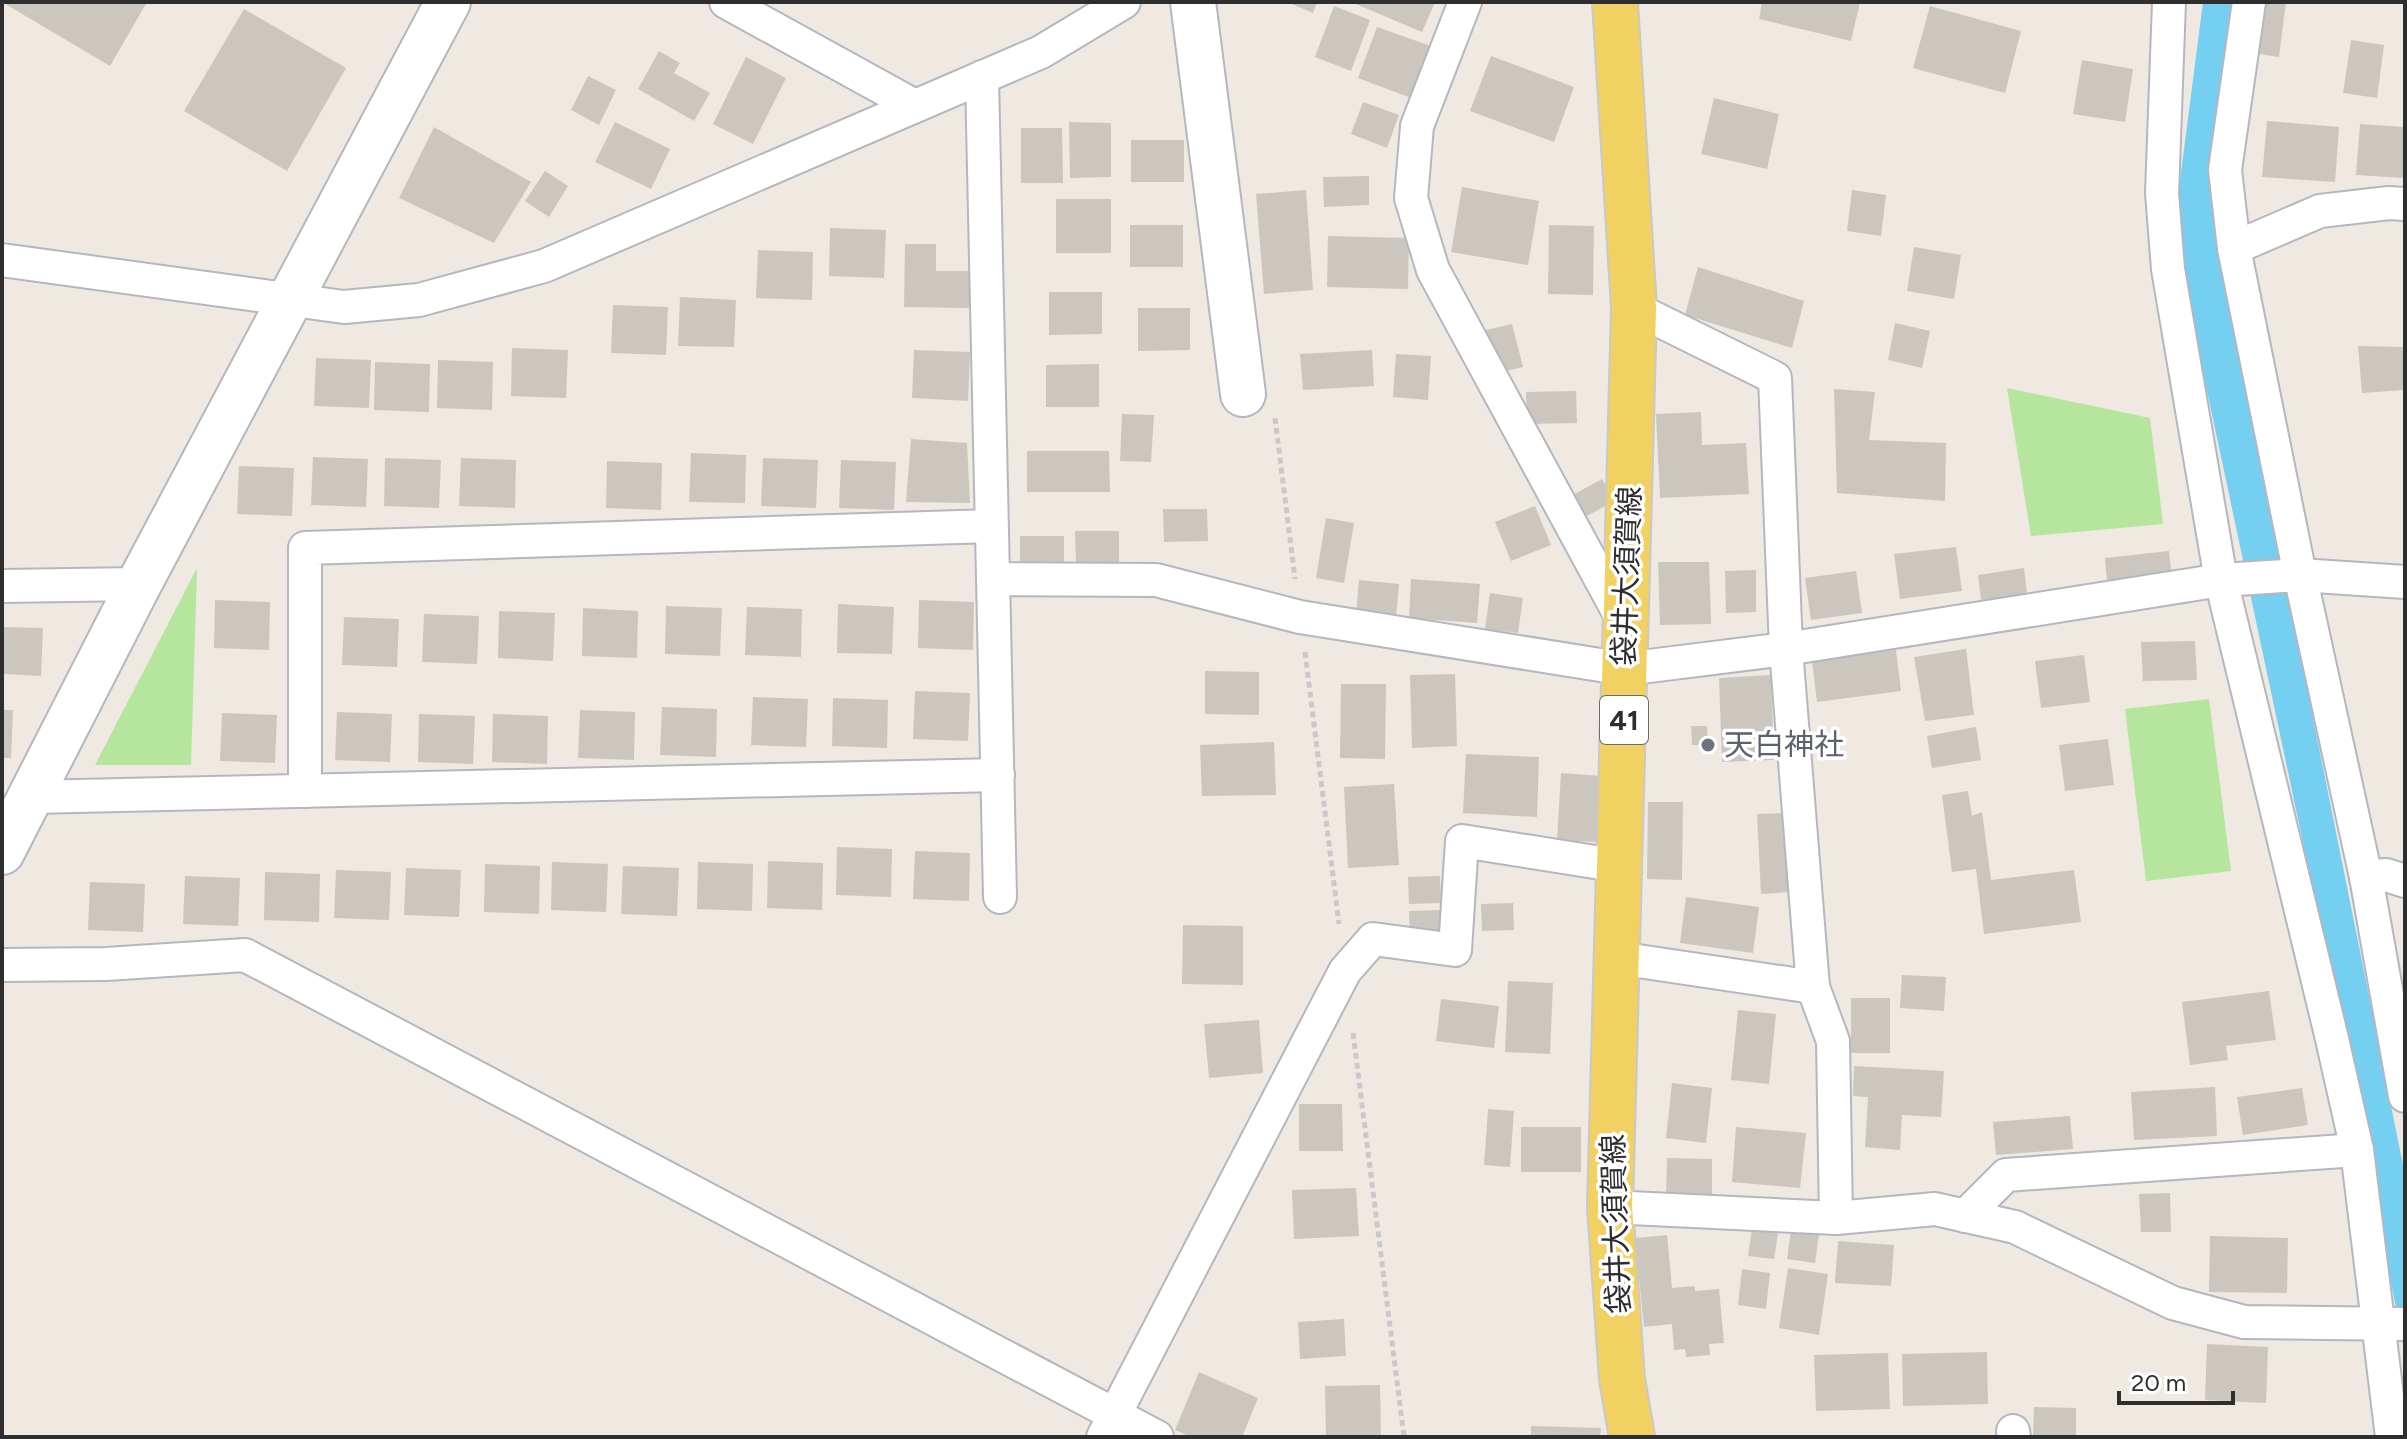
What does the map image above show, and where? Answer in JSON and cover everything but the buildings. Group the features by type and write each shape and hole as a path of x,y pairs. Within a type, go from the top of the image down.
{"main road":[{"name":"袋井大須賀線","path":"1615,2 1634,308 1610,1207 1622,1379 1632,1437"}],"street":[{"path":"2,852 139,584 448,2"},
{"path":"726,2 915,106"},
{"path":"2,260 344,307 419,300 544,266 1041,52 1124,2"},
{"path":"1193,2 1243,394"},
{"path":"1465,2 1417,126 1411,198 1433,270 1626,648"},
{"path":"2169,2 2162,193 2168,269 2221,580 2332,1039 2392,1324 2392,1437"},
{"path":"2249,2 2225,170 2234,248 2300,575 2366,877 2405,1096"},
{"path":"982,77 1000,897"},
{"path":"2234,248 2320,211 2405,204"},
{"path":"1634,308 1775,378 1786,649 1813,987 1833,1041 1836,1218"},
{"path":"305,791 305,548 991,526"},
{"path":"993,579 1156,580 1300,617 1626,648 1786,649 2221,580 2300,575 2405,582"},
{"path":"2,586 139,584"},
{"path":"32,797 998,775"},
{"path":"1108,1426 1345,971 1373,939 1455,950 1462,841 1620,866"},
{"path":"2366,877 2386,875 2405,881"},
{"path":"2,965 106,964 245,955 1108,1426 1157,1437"},
{"path":"1618,958 1813,987"},
{"path":"1965,1216 2006,1175 2357,1150"},
{"path":"1610,1207 1836,1218 1935,1209 2015,1227 2173,1303 2244,1322 2392,1324"}],"path":[{"path":"1243,394 1273,402 1404,1437"}],"green space":[{"path":"2007,388 2150,418 2163,524 2031,536"},
{"path":"197,568 191,765 95,765"},
{"path":"2209,699 2231,871 2146,881 2125,709"}],"water":[{"path":"2203,2 2238,2 2231,293 2405,1175 2405,1355 2339,1012 2182,273 2179,188"}],"place":[{"name":"天白神社","path":"1708,745"}]}
